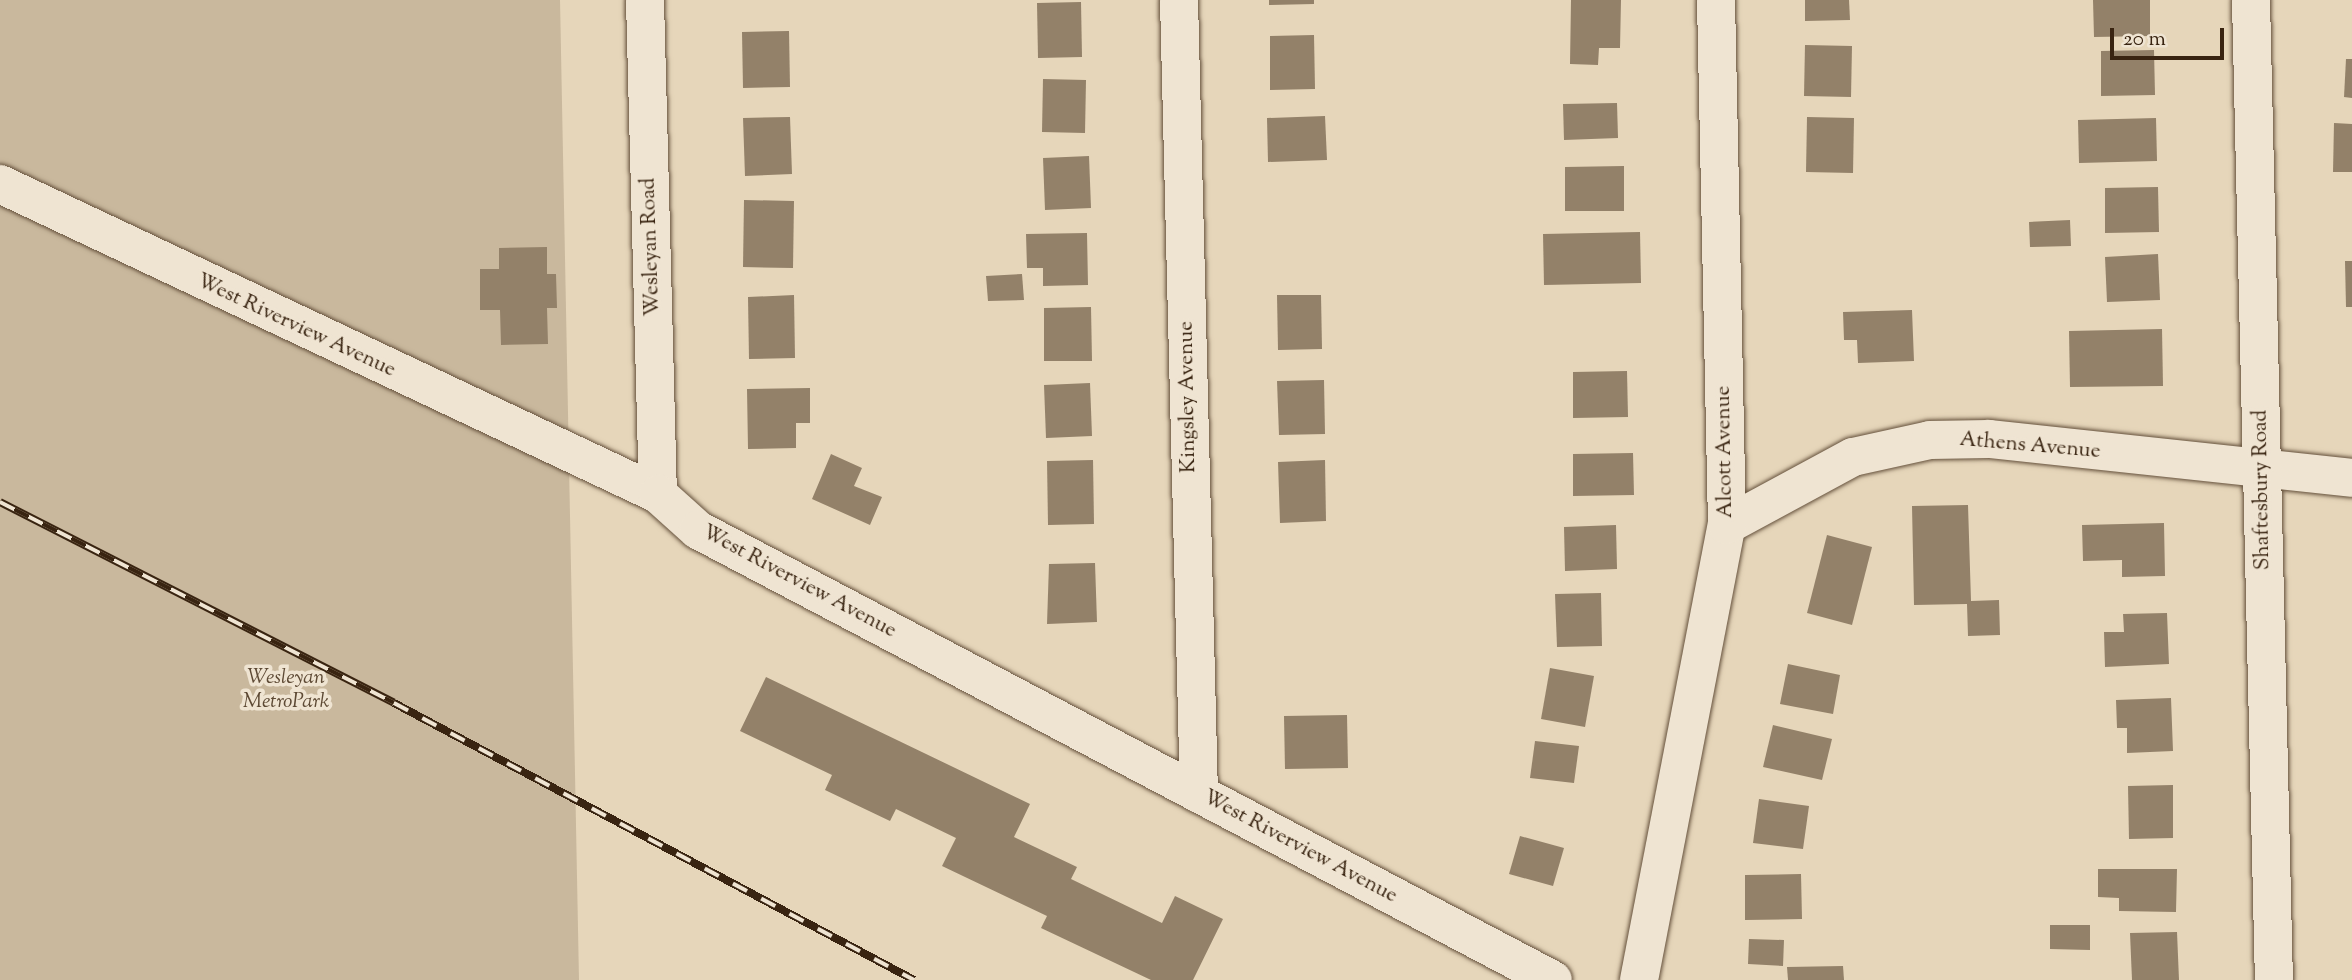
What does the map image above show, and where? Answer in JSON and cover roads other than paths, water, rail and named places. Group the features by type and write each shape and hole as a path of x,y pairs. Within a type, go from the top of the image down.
{"street":[{"name":"Wesleyan Road","path":"645,0 658,494"},
{"name":"Kingsley Avenue","path":"1179,0 1199,794"},
{"name":"Alcott Avenue","path":"1639,980 1727,525 1716,0"},
{"name":"Shaftesbury Road","path":"2251,0 2274,980"},
{"name":"West Riverview Avenue","path":"0,184 658,494 698,530 1553,980"},
{"name":"Athens Avenue","path":"1727,525 1853,457 1930,440 1989,439 2352,478"}],"railway":[{"path":"0,502 394,703 914,980"}],"park label":[{"name":"Wesleyan MetroPark","path":"286,690"}]}
